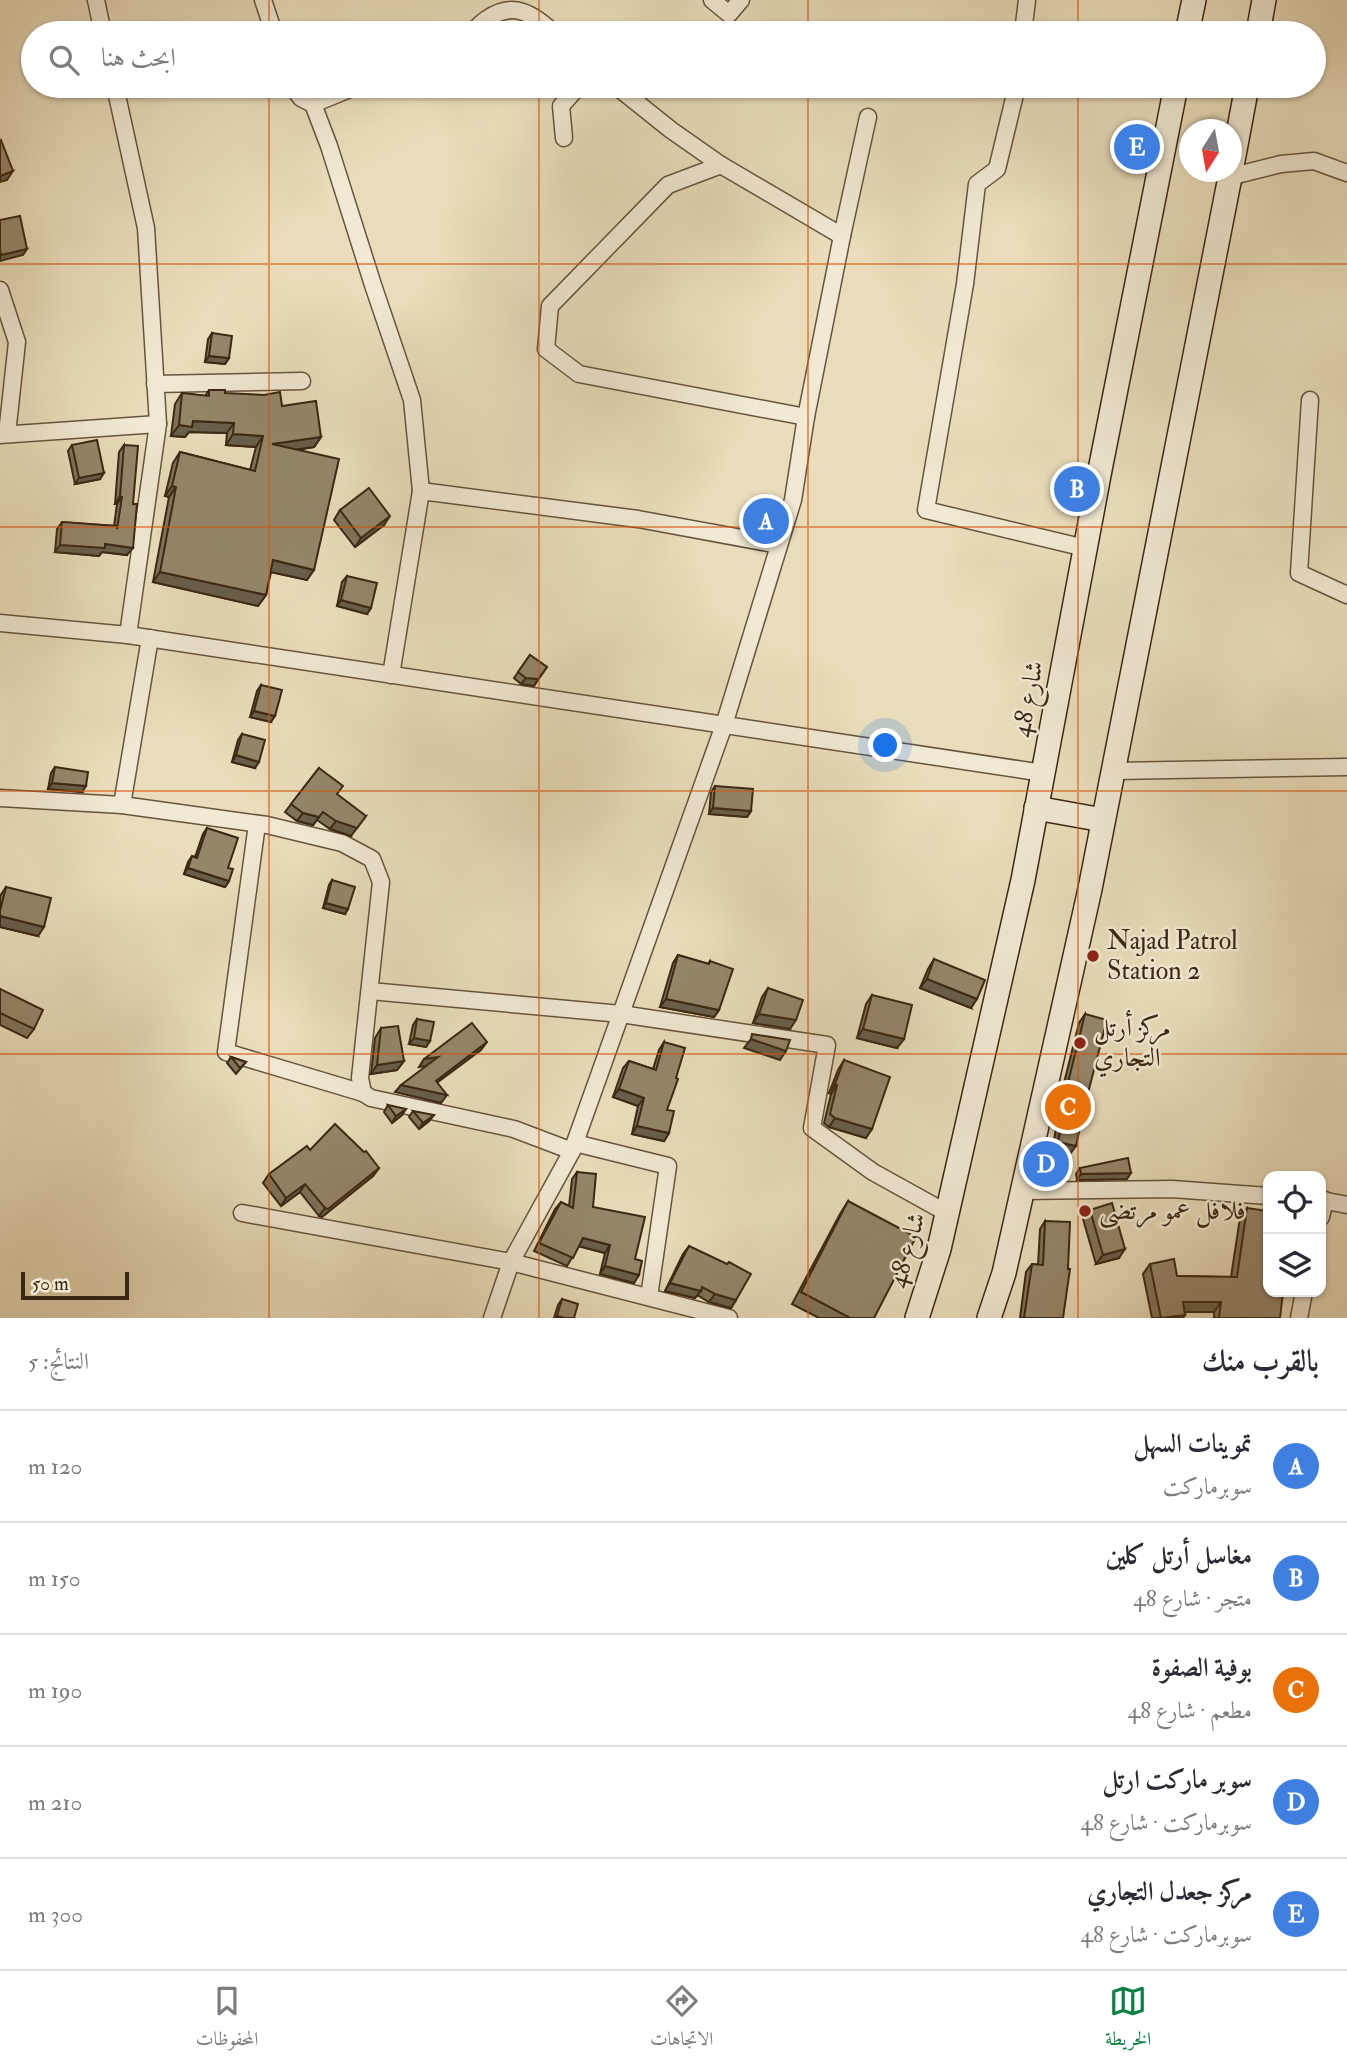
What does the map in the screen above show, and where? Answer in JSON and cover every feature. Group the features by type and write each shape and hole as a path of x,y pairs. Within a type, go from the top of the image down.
{"main road":[{"path":"1190,21 1194,0"},
{"path":"1260,21 1264,0"},
{"name":"شارع 48","path":"917,1318 939,1249 1023,880 1085,548 1175,98"},
{"path":"1240,119 1245,98"},
{"path":"989,1318 1004,1273 1103,820 1228,182"},
{"path":"1036,808 1103,820"}],"street":[{"path":"96,0 100,21"},
{"path":"263,0 270,21"},
{"path":"712,0 729,14 741,0"},
{"path":"1024,21 1027,0"},
{"path":"484,21 505,8 530,12 540,21"},
{"path":"118,98 146,228 158,424 128,635"},
{"path":"303,98 313,104 329,146 412,400 421,491 391,675"},
{"path":"313,104 328,98"},
{"path":"564,138 561,106 568,98"},
{"path":"631,98 720,165 842,236"},
{"path":"1014,98 997,169 977,184 965,284 926,510 1085,548"},
{"path":"492,1318 511,1262 574,1147 724,725 793,500 806,417 868,117"},
{"path":"1242,170 1314,161 1347,173"},
{"path":"720,165 668,185 550,306 546,349 579,374 806,417"},
{"path":"0,290 17,342 3,435 158,424"},
{"path":"155,384 302,381"},
{"path":"1310,400 1299,573 1347,595"},
{"path":"421,491 638,519 779,545"},
{"path":"0,623 150,638 1043,773"},
{"path":"122,805 150,638"},
{"path":"1113,771 1347,767"},
{"path":"0,798 122,805 257,824 342,843 372,859 381,882 360,1078 363,1093"},
{"path":"257,824 226,1052 363,1093 371,1098 514,1129 574,1147 668,1166 649,1297"},
{"path":"370,991 621,1014 827,1045 812,1128 873,1172 947,1213"},
{"path":"1022,1191 1172,1189 1263,1196"},
{"path":"1326,1201 1347,1205"},
{"path":"242,1213 511,1262 730,1318"},
{"path":"1299,1318 1303,1297"}],"building":[{"path":"0,141 13,171 0,176"},
{"path":"20,216 27,249 1,255 0,220"},
{"path":"212,333 232,336 229,358 209,356"},
{"path":"209,390 264,395 280,392 282,406 316,401 321,437 272,444 339,459 314,570 273,560 266,595 160,572 176,487 172,486 180,452 255,471 263,436 233,434 234,423 193,421 192,427 179,425 182,393 209,396"},
{"path":"97,440 104,473 79,478 72,445"},
{"path":"124,445 138,446 133,504 137,504 133,548 105,544 105,548 60,545 62,522 117,526 117,529 122,497"},
{"path":"369,488 390,516 361,538 340,510"},
{"path":"347,576 377,583 371,608 341,600"},
{"path":"530,655 547,667 538,679 526,678 518,672"},
{"path":"261,685 282,690 275,716 254,711"},
{"path":"242,734 265,740 259,762 236,755"},
{"path":"55,767 88,772 86,786 52,783"},
{"path":"319,768 343,786 337,794 366,816 357,828 336,821 323,812 319,817 303,813 291,804"},
{"path":"715,786 753,789 751,811 713,808"},
{"path":"207,828 238,838 228,868 233,869 229,881 188,868 192,856 197,858"},
{"path":"332,880 355,887 348,909 326,903"},
{"path":"6,887 51,898 44,927 0,916"},
{"path":"678,955 733,969 719,1010 666,999"},
{"path":"934,959 985,980 977,999 927,979"},
{"path":"768,988 803,1000 796,1020 759,1014"},
{"path":"0,989 43,1010 34,1029 0,1013"},
{"path":"872,995 912,1005 904,1039 863,1029"},
{"path":"1085,1014 1107,1020 1076,1146 1058,1142 1065,1104 1063,1103"},
{"path":"417,1019 434,1022 430,1041 414,1038"},
{"path":"472,1023 487,1042 436,1081 447,1095 401,1085 438,1057 424,1059"},
{"path":"398,1026 404,1061 377,1065 381,1028"},
{"path":"752,1034 790,1040 786,1051 751,1039"},
{"path":"664,1042 685,1048 667,1110 674,1111 669,1133 637,1126 644,1098 619,1089 629,1061 656,1070"},
{"path":"231,1057 246,1062 240,1068"},
{"path":"844,1060 890,1077 872,1129 830,1114 837,1085 835,1084"},
{"path":"388,1105 406,1109 396,1116"},
{"path":"413,1111 434,1115 423,1123"},
{"path":"335,1124 366,1151 379,1168 328,1209 305,1184 286,1198 269,1174 307,1146 310,1150"},
{"path":"1128,1158 1131,1173 1081,1174 1080,1168"},
{"path":"577,1172 596,1174 593,1207 645,1217 635,1259 642,1261 639,1275 605,1266 610,1245 583,1238 573,1258 539,1243 561,1202 573,1208"},
{"path":"848,1201 916,1237 874,1318 850,1318 801,1292"},
{"path":"1112,1203 1125,1249 1103,1255 1090,1210"},
{"path":"1247,1208 1263,1210 1263,1297 1282,1297 1280,1318 1219,1318 1221,1302 1183,1302 1185,1315 1161,1318 1150,1264 1174,1259 1177,1276 1237,1277"},
{"path":"1045,1221 1070,1222 1070,1269 1063,1318 1024,1318 1032,1264 1043,1265"},
{"path":"689,1246 751,1274 736,1300 702,1287 701,1291 670,1283"},
{"path":"562,1299 578,1304 574,1318 557,1316"}],"place":[{"name":"مركز جعدل التجاري","path":"1137,147"},
{"name":"مغاسل أرتل كلين","path":"1077,489"},
{"name":"تموينات السهل","path":"766,521"},
{"name":"Najad Patrol Station 2","path":"1093,956"},
{"name":"مركز أرتل التجاري","path":"1080,1043"},
{"name":"بوفية الصفوة","path":"1068,1107"},
{"name":"سوبر ماركت ارتل","path":"1046,1164"},
{"name":"فلافل عمو مرتضى","path":"1085,1211"}]}
